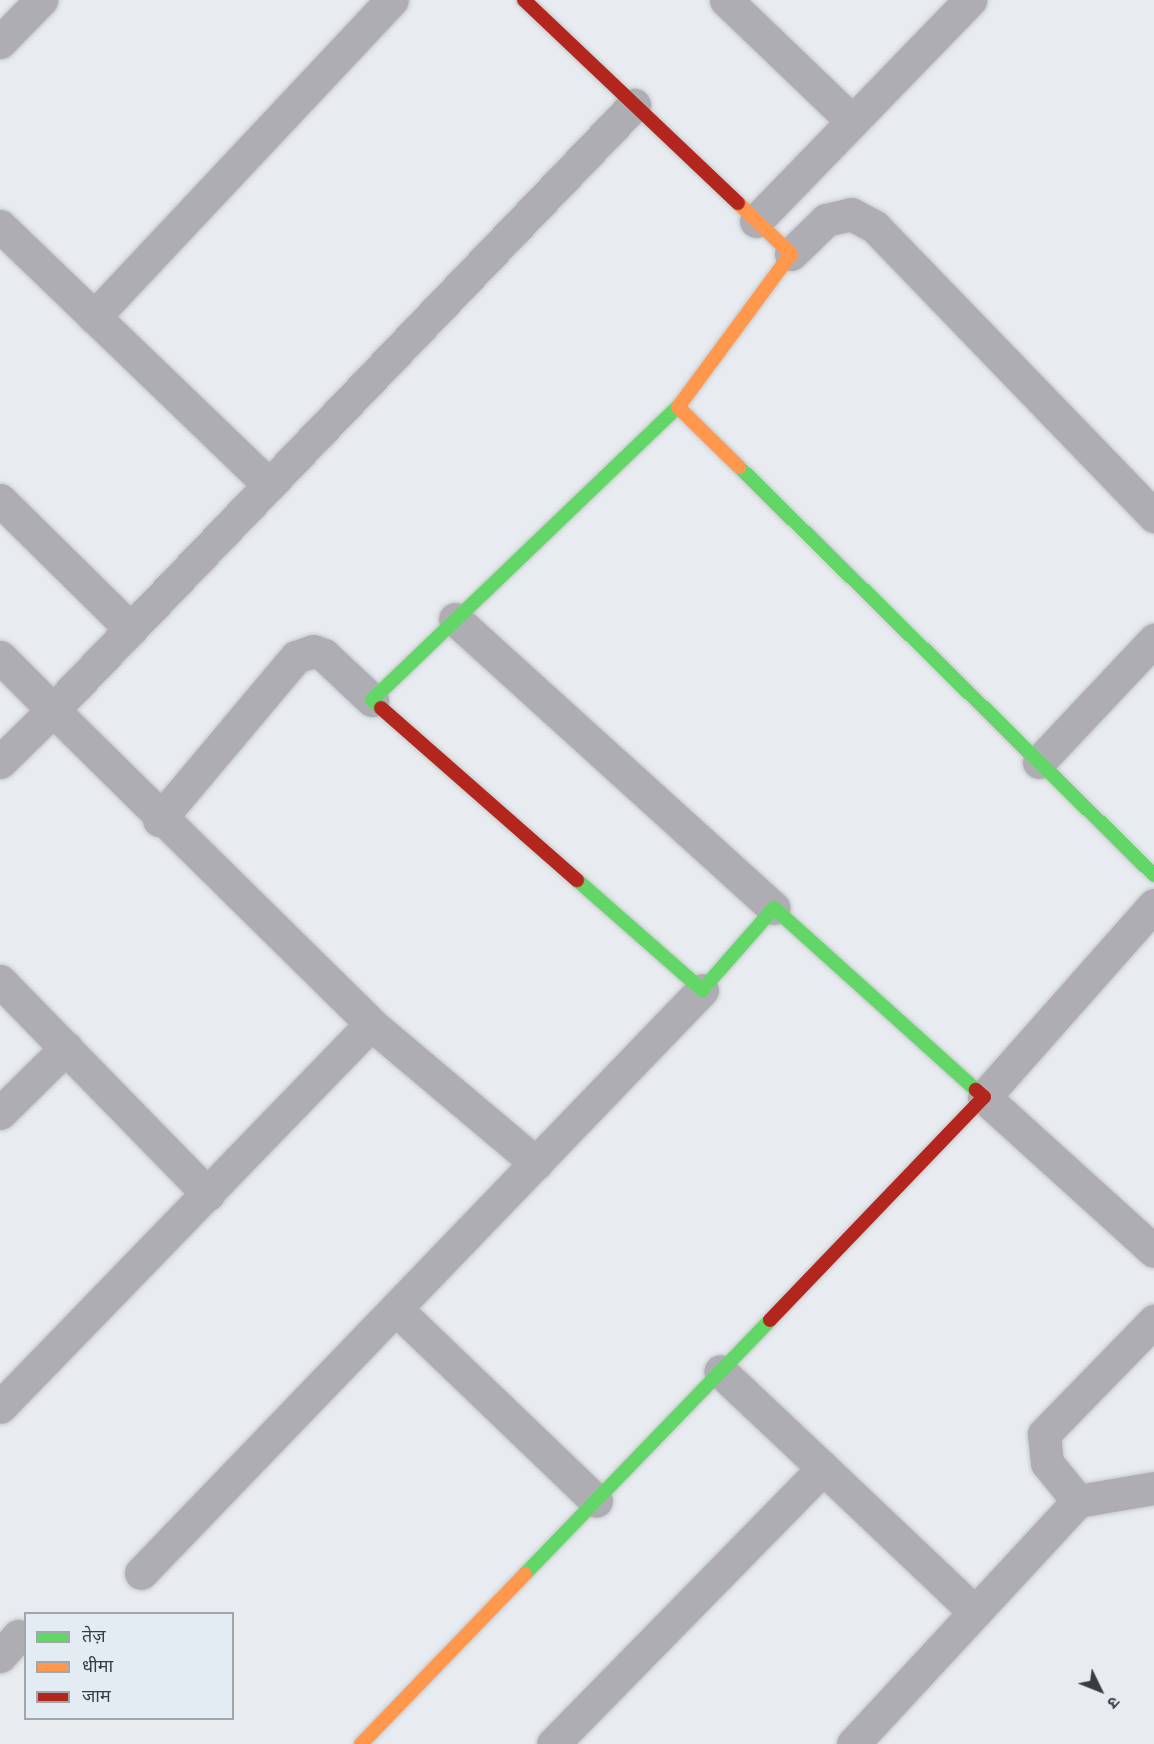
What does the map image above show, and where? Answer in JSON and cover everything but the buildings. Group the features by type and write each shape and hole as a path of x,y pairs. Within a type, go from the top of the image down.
{"street":[{"path":"0,42 41,0"},
{"path":"94,317 392,0"},
{"path":"524,0 791,254"},
{"path":"726,0 850,119"},
{"path":"756,220 850,119 970,0"},
{"path":"0,762 53,710 634,105"},
{"path":"372,700 678,407 791,254 826,220 851,214 875,227 1154,516"},
{"path":"0,226 269,485"},
{"path":"678,407 1154,875"},
{"path":"0,500 131,629"},
{"path":"455,619 1154,1251"},
{"path":"1039,762 1154,640"},
{"path":"159,820 296,657 314,651 324,655 372,700 702,990"},
{"path":"0,657 159,820 371,1024 536,1163"},
{"path":"361,1744 984,1096 1154,905"},
{"path":"141,1573 702,990 774,908"},
{"path":"0,981 208,1194"},
{"path":"0,1407 371,1024"},
{"path":"0,1113 66,1048"},
{"path":"396,1308 596,1501"},
{"path":"1078,1501 1047,1463 1044,1434 1154,1321"},
{"path":"720,1371 975,1612"},
{"path":"553,1744 823,1468"},
{"path":"853,1744 1078,1501 1154,1488"}],"traffic: fast":[{"path":"381,708 372,700 678,407"},
{"path":"739,467 1154,875"},
{"path":"577,880 702,990 774,908 976,1090"},
{"path":"525,1574 770,1320"}],"traffic: slow":[{"path":"738,203 791,254 678,407 739,467"},
{"path":"361,1744 525,1574"}],"traffic: jam":[{"path":"524,0 738,203"},
{"path":"381,708 577,880"},
{"path":"770,1320 984,1097 976,1090"}]}
